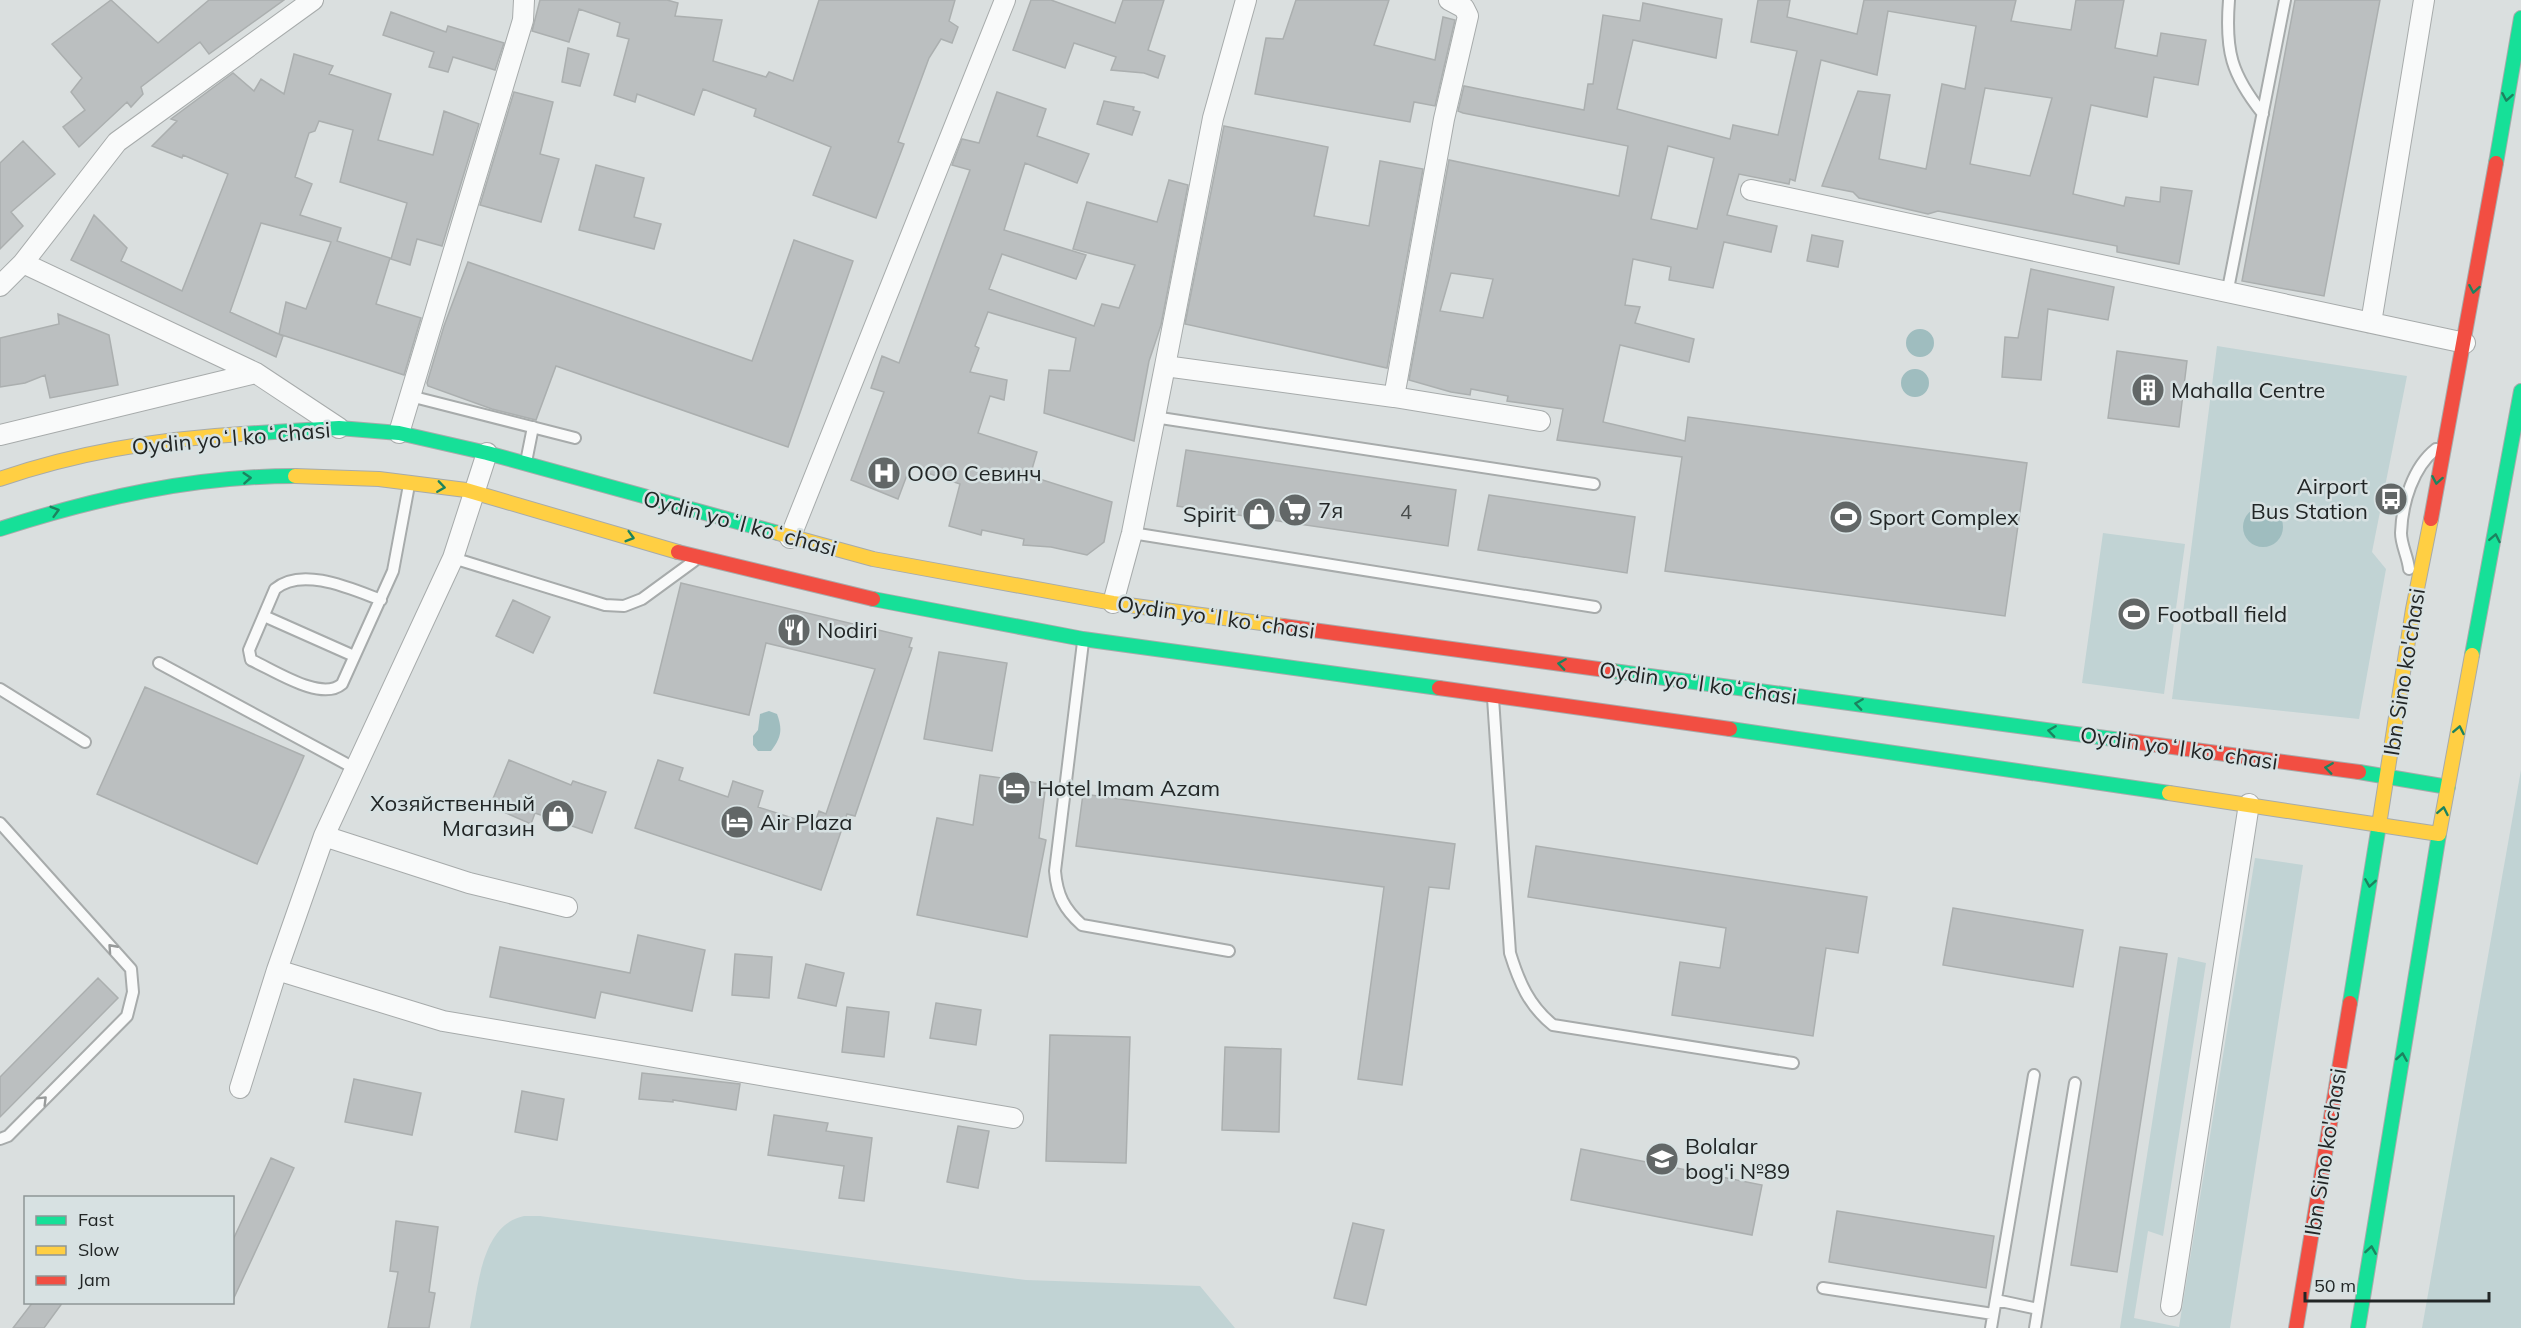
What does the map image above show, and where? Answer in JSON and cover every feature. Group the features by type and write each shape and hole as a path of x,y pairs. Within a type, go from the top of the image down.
{"main road":[{"name":"Ibn Sino ko'chasi","path":"2296,1328 2413,609 2465,343 2521,18"},
{"path":"2358,1328 2439,834 2517,439 2521,391"},
{"name":"Oydin yoʻl koʻchasi","path":"0,479 38,466 112,449 187,437 339,428 399,433 487,453 873,559 1113,603 2387,776 2448,787"},
{"name":"Oydin yoʻl koʻchasi","path":"0,529 114,494 189,482 262,477 336,476 410,482 475,492 699,557 889,603 1083,639 1492,695 2248,804 2439,834"}],"street":[{"path":"0,286 23,263 117,142 314,0"},
{"path":"399,433 523,20 524,0"},
{"path":"790,538 1005,0"},
{"path":"1113,603 1132,533 1213,118 1246,0"},
{"path":"1394,397 1444,119 1468,16 1464,8 1449,0"},
{"path":"2370,323 2424,0"},
{"path":"1751,190 2226,294 2465,343"},
{"path":"23,263 256,372 339,428"},
{"path":"1165,366 1394,397 1540,421"},
{"path":"0,435 256,372"},
{"path":"240,1088 277,970 324,836 453,558 487,453"},
{"path":"2171,1306 2248,804"},
{"path":"324,836 469,883 567,907"},
{"path":"277,970 443,1021 1013,1118"}],"lane":[{"path":"2229,0 2226,36 2234,69 2244,90 2263,114"},
{"path":"2226,294 2285,0"},
{"path":"410,396 575,438"},
{"path":"1154,417 1594,484"},
{"path":"526,464 533,427"},
{"path":"2413,609 2408,563 2401,533 2403,522 2413,474 2426,457 2444,443"},
{"path":"381,600 324,582 300,579 284,582 276,589 249,650 251,660 308,687 323,691 337,688 342,684 381,600 393,571 410,482"},
{"path":"1132,533 1595,607"},
{"path":"453,558 605,605 624,606 642,599 699,557"},
{"path":"264,616 354,656"},
{"path":"1083,639 1054,871 1057,891 1067,911 1082,925 1230,951"},
{"path":"159,663 354,768"},
{"path":"0,689 85,742"},
{"path":"1492,695 1510,954 1520,984 1539,1013 1553,1025 1793,1063"},
{"path":"0,823 131,969 133,992 127,1016 8,1136 0,1139"},
{"path":"1991,1328 2034,1075"},
{"path":"2035,1328 2075,1083"},
{"path":"1823,1288 1993,1314"},
{"path":"1996,1300 2038,1309"}],"shaded area":[{"path":"2217,346 2407,376 2372,552 2386,569 2359,719 2172,699"},
{"name":"Football field","path":"2103,533 2185,544 2164,694 2082,683"},
{"path":"2521,770 2521,1328 2422,1328"},
{"path":"2255,858 2303,865 2230,1328 2120,1328 2178,957 2206,963 2163,1236 2148,1231 2134,1318 2179,1327"},
{"path":"524,1216 540,1216 1026,1280 1200,1286 1235,1328 470,1328 479,1279 490,1246 498,1232 509,1222"}],"water":[{"path":"1920,329 1930,333 1934,343 1930,353 1920,357 1910,353 1906,343 1910,333"},
{"path":"1915,369 1925,373 1929,383 1925,393 1915,397 1905,393 1901,383 1905,373"},
{"path":"2263,507 2277,513 2283,527 2277,541 2263,547 2249,541 2243,527 2249,513"},
{"path":"769,711 777,714 780,725 779,738 771,751 758,751 753,745 753,736 758,730 760,714"}],"building":[{"path":"111,0 158,43 209,0 284,0 209,54 200,42 141,87 143,94 131,107 127,102 79,147 63,127 85,110 71,92 82,78 52,44"},
{"path":"540,0 667,0 678,3 675,16 722,20 713,61 766,77 769,72 793,81 819,0 955,0 949,21 958,27 952,43 941,39 929,58 898,142 904,144 876,218 813,195 831,147 754,116 756,109 703,89 694,115 637,94 635,102 614,95 629,39 617,36 620,23 579,9 569,42 532,31"},
{"path":"1031,0 1051,0 1115,23 1123,0 1164,0 1148,50 1165,56 1158,78 1144,73 1111,70 1116,57 1074,43 1065,68 1013,50"},
{"path":"1296,0 1389,0 1374,45 1435,60 1443,17 1455,20 1435,106 1414,102 1410,122 1255,94 1266,38 1283,39"},
{"path":"1758,0 1790,0 1787,17 1857,34 1864,0 2016,0 2011,21 2071,30 2076,0 2124,0 2115,48 2157,56 2161,33 2206,40 2198,85 2154,77 2147,117 2091,105 2073,194 2124,206 2126,197 2160,202 2161,187 2192,191 2179,264 2117,252 2117,246 1938,211 1928,214 1859,198 1853,192 1822,186 1858,91 1890,95 1879,159 1926,169 1942,84 1965,89 1976,26 1888,11 1877,75 1821,60 1795,181 1790,179 1789,184 1739,174 1727,215 1777,226 1771,252 1724,242 1713,288 1669,280 1671,267 1633,259 1625,305 1640,307 1635,323 1694,339 1689,362 1620,345 1603,422 1685,441 1688,417 2027,463 2005,616 1665,571 1682,457 1557,440 1563,409 1507,401 1508,396 1471,389 1470,395 1451,392 1409,380 1449,160 1619,196 1628,146 1463,113 1458,111 1464,86 1584,110 1588,84 1593,84 1603,15 1640,21 1643,3 1722,19 1716,58 1633,40 1617,109 1730,139 1733,125 1778,135 1797,51 1751,42","holes":["1985,88 2052,98 2030,176 1970,164","1668,146 1714,158 1697,229 1651,219","1451,273 1493,279 1483,318 1440,311"]},
{"path":"2295,0 2380,0 2324,296 2242,281"},
{"path":"391,12 446,32 448,26 504,43 495,70 453,57 448,72 429,67 434,52 383,35"},
{"path":"568,48 589,54 580,86 562,82"},
{"path":"294,54 333,66 329,74 391,94 378,140 433,155 444,111 479,124 442,246 417,239 410,265 391,259 407,203 340,182 353,130 319,121 315,131 309,133 295,177 312,184 300,215 341,228 337,241 390,258 376,304 421,318 404,375 279,334 286,302 306,309 331,242 261,223 230,312 283,336 276,357 71,260 94,215 127,248 121,261 182,291 228,174 183,155 182,158 152,146 177,121 171,119 233,73 254,91 261,79 284,94"},
{"path":"514,92 553,102 540,154 559,159 541,222 480,205"},
{"path":"997,92 1046,109 1037,136 1089,154 1077,183 1025,163 1004,230 1086,255 1076,279 1002,254 989,289 1094,326 1102,304 1119,308 1135,265 1073,249 1087,202 1157,222 1169,180 1188,185 1161,325 1149,361 1134,441 1044,413 1049,370 1070,371 1076,338 988,312 975,346 979,348 970,372 1007,380 1004,400 990,396 978,433 1037,452 1030,476 1112,502 1104,542 1087,555 1051,547 1023,545 1024,539 982,530 981,535 949,526 960,484 910,467 898,499 851,480 884,392 871,388 882,356 899,363 970,170 952,165 962,139 979,143"},
{"path":"1104,101 1134,107 1133,110 1140,112 1132,135 1097,124"},
{"path":"1224,126 1328,147 1314,216 1369,226 1380,161 1423,169 1387,368 1185,324"},
{"path":"23,141 55,174 11,212 23,226 0,249 0,163"},
{"path":"596,165 644,178 634,217 661,224 654,249 579,230"},
{"path":"1812,235 1843,241 1838,267 1807,261"},
{"path":"794,240 853,261 788,447 556,366 536,420 492,409 428,386 444,326 468,262 752,361"},
{"path":"2031,269 2114,287 2108,320 2048,309 2041,380 2002,377 2005,337 2018,338"},
{"path":"58,314 109,335 118,385 50,398 45,375 25,383 0,387 0,338 59,324"},
{"name":"Mahalla Centre","path":"2117,351 2187,361 2179,427 2108,418"},
{"path":"1186,450 1456,490 1448,546 1177,506"},
{"path":"1489,495 1635,517 1627,573 1478,550"},
{"path":"681,583 912,638 909,647 912,648 855,816 847,814 821,890 635,828 658,760 683,768 679,780 728,797 733,781 763,791 758,807 814,825 819,811 826,814 875,669 766,643 749,715 654,693"},
{"path":"513,600 550,617 533,653 496,636"},
{"path":"939,652 1007,663 992,751 924,739"},
{"path":"145,687 304,756 257,864 97,794"},
{"path":"509,760 571,785 573,781 606,792 592,833 535,813 531,824 490,806"},
{"path":"980,775 1046,784 1039,838 1046,840 1027,937 917,915 937,818 973,825"},
{"path":"1083,794 1455,844 1449,889 1429,887 1402,1085 1358,1079 1384,887 1076,846"},
{"path":"1536,846 1867,897 1858,953 1826,948 1813,1036 1672,1015 1680,962 1720,968 1726,928 1528,897"},
{"path":"1953,908 2083,930 2073,987 1943,965"},
{"path":"638,935 705,950 692,1011 601,992 595,1018 490,997 500,947 630,973"},
{"path":"2120,947 2167,954 2117,1272 2071,1265"},
{"path":"735,954 772,957 769,998 732,995"},
{"path":"806,964 844,973 836,1006 798,998"},
{"path":"98,978 118,998 0,1117 0,1077"},
{"path":"936,1003 981,1010 976,1045 930,1038"},
{"path":"847,1007 889,1012 884,1057 842,1052"},
{"path":"1050,1035 1130,1037 1126,1163 1046,1161"},
{"path":"1225,1047 1281,1049 1279,1132 1222,1130"},
{"path":"642,1073 740,1084 736,1110 673,1100 673,1102 639,1099"},
{"path":"354,1079 421,1093 412,1135 345,1122"},
{"path":"522,1091 564,1099 557,1140 515,1132"},
{"path":"774,1115 828,1123 826,1131 872,1138 864,1201 839,1198 844,1166 768,1155"},
{"path":"958,1126 989,1131 978,1188 947,1182"},
{"path":"1581,1149 1762,1185 1752,1235 1571,1200"},
{"path":"271,1158 294,1168 234,1298 234,1238"},
{"path":"1837,1211 1994,1236 1986,1288 1829,1262"},
{"path":"396,1221 438,1227 429,1292 435,1293 429,1328 388,1328 398,1272 390,1271"},
{"path":"1353,1223 1384,1230 1366,1305 1334,1298"},
{"path":"31,1304 62,1304 44,1328 13,1328"}],"traffic: fast":[{"path":"2496,163 2521,18"},
{"path":"2472,655 2521,391"},
{"path":"242,434 339,428 399,433 487,453 778,533"},
{"path":"0,529 72,508 146,491 220,480 295,476"},
{"path":"873,599 1083,639 1439,688"},
{"path":"1613,671 2128,741"},
{"path":"1730,729 2169,793"},
{"path":"2359,772 2448,787"},
{"path":"2350,1003 2379,825"},
{"path":"2358,1328 2439,834"}],"traffic: slow":[{"path":"0,479 59,461 119,448 180,439 242,434"},
{"path":"295,476 379,479 466,490 678,552"},
{"path":"2379,825 2413,609 2431,519"},
{"path":"778,533 873,559 1113,603 1283,626"},
{"path":"2169,793 2439,834 2472,655"}],"traffic: jam":[{"path":"2431,519 2496,163"},
{"path":"678,552 873,599"},
{"path":"1283,626 1613,671"},
{"path":"1439,688 1730,729"},
{"path":"2128,741 2359,772"},
{"path":"2296,1328 2350,1003"}],"place":[{"name":"Mahalla Centre","path":"2148,390"},
{"name":"ООО Севинч","path":"884,473"},
{"name":"Airport Bus Station","path":"2391,499"},
{"name":"7я","path":"1295,510"},
{"name":"Spirit","path":"1259,514"},
{"name":"Sport Complex","path":"1846,517"},
{"name":"Football field","path":"2134,614"},
{"name":"Nodiri","path":"794,630"},
{"name":"Hotel Imam Azam","path":"1014,788"},
{"name":"Хозяйственный Магазин","path":"558,816"},
{"name":"Air Plaza","path":"737,822"},
{"name":"Bolalar bog'i №89","path":"1662,1159"}]}
